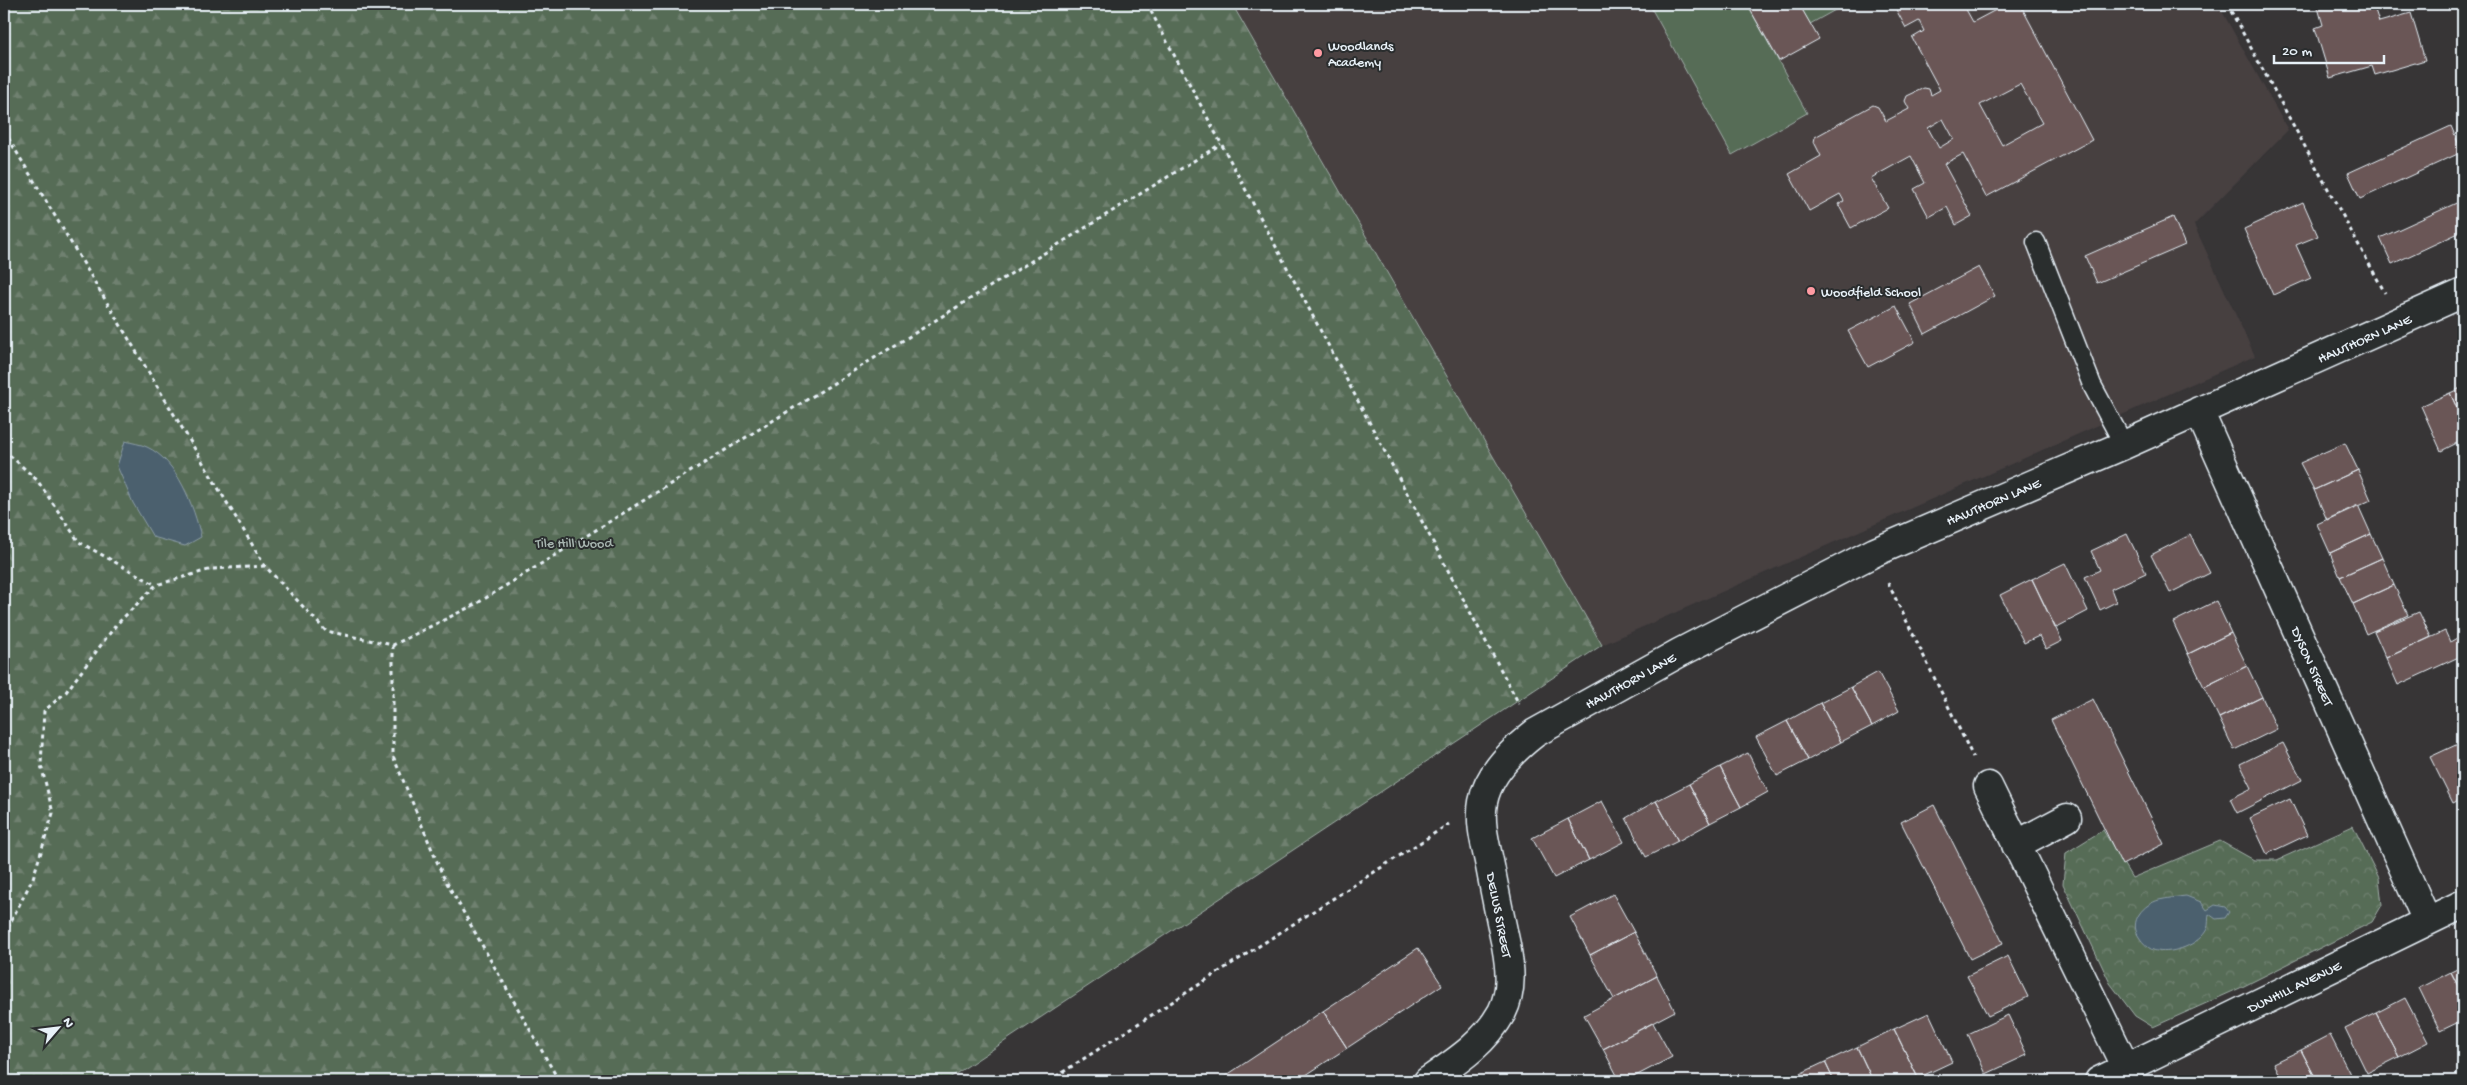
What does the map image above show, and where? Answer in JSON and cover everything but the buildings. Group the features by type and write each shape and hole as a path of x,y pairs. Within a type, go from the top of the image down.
{"street":[{"name":"HAWTHORN LANE","path":"1535,733 1679,653 1875,552 2124,445 2463,293"},
{"name":"DYSON STREET","path":"2200,411 2427,921"},
{"name":"DELIUS STREET","path":"1428,1081 1475,1048 1490,1031 1503,1010 1510,990 1509,965 1482,827 1483,802 1492,779 1505,761 1520,744 1535,733"},
{"path":"1988,786 2126,1068"},
{"path":"2016,845 2067,818"},
{"name":"DUNHILL AVENUE","path":"2099,1081 2463,904"}],"lane":[{"path":"2036,242 2092,385 2124,445"}],"path":[{"path":"1147,4 1535,733"},
{"path":"2227,4 2400,321"},
{"path":"4,131 265,566 326,631 393,645 476,604 1221,144"},
{"path":"4,450 38,480 79,542 156,585"},
{"path":"1875,552 1988,786"},
{"path":"4,935 33,878 53,813 41,765 44,711 66,692 116,625 156,585 212,569 265,566"},
{"path":"393,645 393,756 443,876 559,1081"},
{"path":"1049,1081 1483,802"}],"shaded area":[{"name":"Woodfield School","path":"1232,4 2218,4 2288,130 2194,225 2255,356 1602,645"}],"green space":[{"name":"Tile Hill Wood","path":"4,4 1232,4 1602,645 945,1081 4,1081"},
{"path":"1649,4 1747,4 1807,113 1732,155"},
{"path":"1799,4 1846,4 1810,24"},
{"path":"2353,826 2379,878 2382,905 2372,922 2240,988 2153,1027 2135,1016 2110,983 2063,884 2066,853 2103,830 2132,878 2220,841 2254,860 2277,860"}],"water":[{"path":"125,441 147,447 168,463 189,499 201,537 185,546 153,537 133,503 117,466"},
{"path":"2186,896 2201,902 2207,910 2215,905 2225,907 2229,912 2225,918 2216,919 2209,914 2208,927 2203,935 2192,944 2178,950 2163,952 2149,948 2144,944 2136,931 2135,925 2139,914 2153,902"}],"place":[{"name":"Woodlands Academy","path":"1318,53"},
{"name":"Woodfield School","path":"1811,291"}]}
